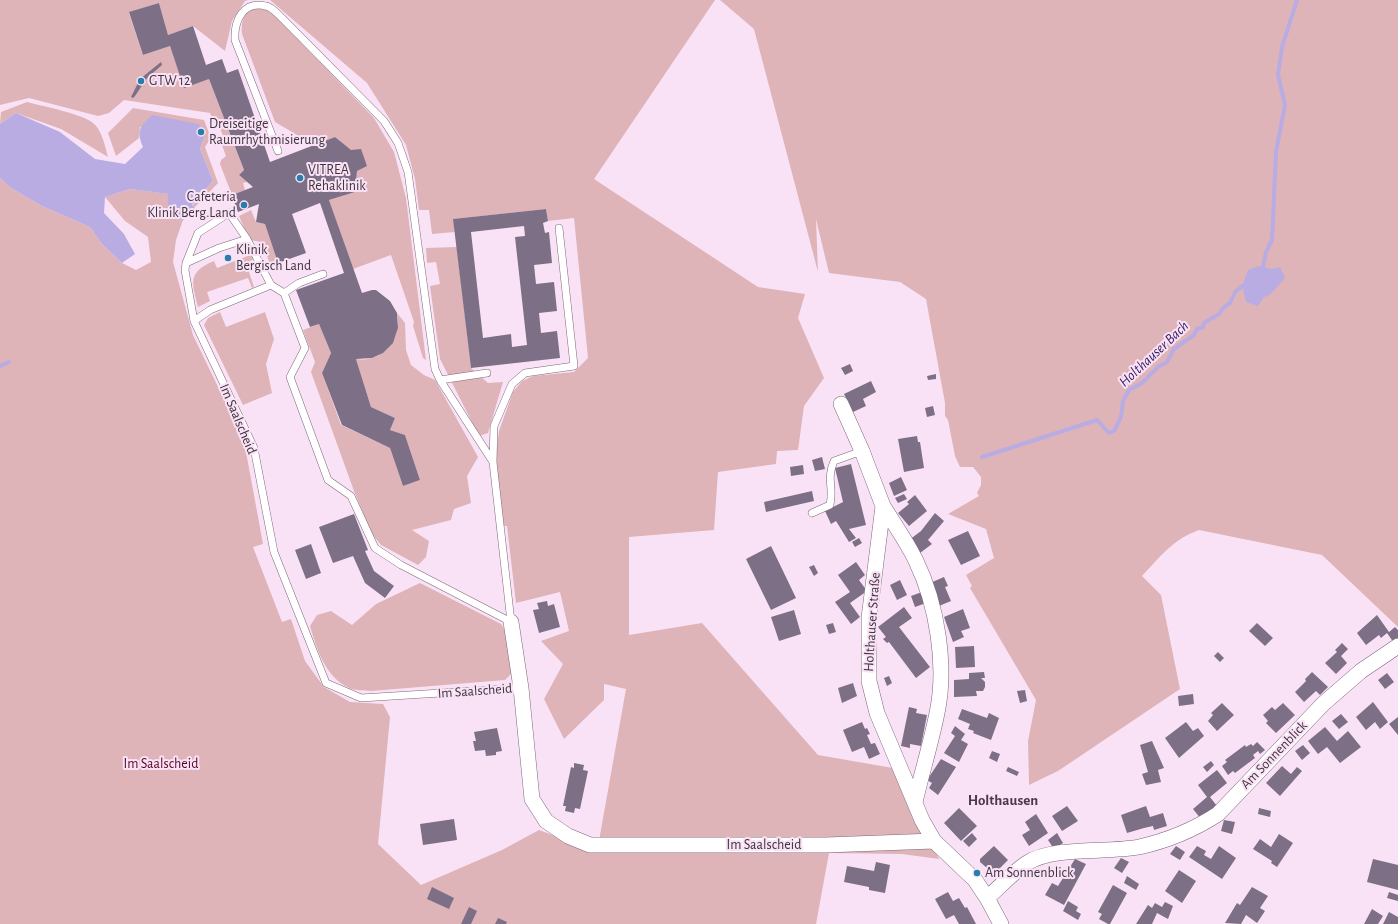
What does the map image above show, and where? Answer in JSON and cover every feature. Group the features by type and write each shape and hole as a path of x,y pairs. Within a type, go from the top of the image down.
{"street":[{"name":"Holthauser Straße","path":"841,404 862,451 883,506 916,560 925,583 937,626 941,674 938,712 915,802"},
{"name":"Holthauser Straße","path":"883,506 869,618 869,681 877,714 922,820 934,841 975,880 988,898 1001,924"},
{"name":"Im Saalscheid","path":"512,622 521,688 527,770 532,799 546,821 568,836 590,845 826,846 934,841"},
{"name":"Am Sonnenblick","path":"988,898 1027,863 1051,855 1138,847 1167,838 1206,822 1223,808 1323,704 1361,671 1398,646"}],"lane":[{"path":"278,151 235,40 234,29 237,19 243,9 254,4 267,6 279,15 384,121 398,143 408,172 435,369 440,380 493,462"},
{"name":"Im Saalscheid","path":"271,285 247,239 229,213 198,233 186,263 185,270 194,321 254,448 274,552 326,683 361,698 521,688"},
{"name":"Im Saalscheid","path":"512,622 493,462 494,426 512,384 525,373 574,366 559,228"},
{"path":"186,263 220,248 247,239"},
{"path":"284,293 299,283 323,274"},
{"path":"194,321 210,310 271,285 284,293 305,348 290,377 328,480 351,496 375,548 401,566 512,622"},
{"path":"440,380 487,373"},
{"path":"812,513 830,505 832,497 829,473 834,461 862,451"}],"green space":[{"path":"0,0 248,0 245,1 232,21 225,51 193,26 168,35 159,3 129,13 143,55 170,46 184,87 209,79 244,170 239,175 247,182 243,183 245,190 232,195 220,164 221,160 226,156 220,140 224,138 218,124 215,125 210,113 124,100 109,113 98,116 29,98 0,105"},
{"path":"270,0 715,0 594,179 758,287 805,294 798,318 824,378 804,406 798,450 777,451 776,464 718,472 714,530 629,537 629,635 702,623 818,755 893,768 939,859 902,854 829,853 816,924 0,924 0,178 11,188 42,206 90,227 102,244 122,263 136,270 151,262 148,237 125,221 105,197 130,189 169,194 168,215 183,220 176,240 173,262 193,335 244,441 263,544 253,547 282,622 291,619 305,661 324,687 350,702 383,704 390,717 378,844 421,885 502,850 539,830 597,852 626,689 604,684 604,700 564,739 544,699 563,664 541,641 569,631 560,592 516,603 507,526 502,526 495,463 499,431 513,392 522,381 533,376 574,372 588,358 574,218 548,221 546,209 454,219 455,232 432,234 429,210 419,210 415,179 406,145 367,83"},
{"path":"720,0 1398,0 1398,627 1322,555 1199,530 1174,544 1161,555 1142,576 1161,595 1180,689 1058,771 1029,785 1028,741 1036,700 970,588 972,586 966,575 994,558 986,529 948,514 979,496 977,493 981,485 981,477 973,467 960,467 955,456 948,420 945,416 945,403 926,299 900,282 829,273 816,219 818,272 754,29"},
{"path":"259,8 267,10 275,16 374,118 394,152 406,198 426,360 423,358 413,326 414,322 391,255 353,269 329,200 355,192 357,171 367,165 335,137 314,145 275,122 242,34 244,16 250,11"},
{"path":"27,102 72,113 93,123 101,134 108,157 61,129 16,113 0,124 1,112"},
{"path":"133,108 204,120 211,138 205,147 218,183 195,207 192,206 213,181 200,149 204,138 140,127 139,138 116,156 108,133"},
{"path":"251,210 256,222 265,224 278,263 271,267 262,242 249,240 239,216"},
{"path":"457,247 471,368 488,383 503,382 488,433 479,436 440,359 430,286 440,284 436,262 427,263 426,248"},
{"path":"250,255 254,259 246,263 254,287 252,288 248,278 207,292 210,301 198,307 193,285 195,274 199,269 214,261 217,268"},
{"path":"220,312 226,327 265,312 274,339 266,364 272,393 243,405 204,325 208,318"},
{"path":"397,313 405,323 406,350 411,365 424,375 435,380 478,457 467,476 471,503 454,509 451,520 412,530 429,541 426,557 418,565 381,545 372,534 354,491 311,372 315,362 303,330 319,324 331,353 322,373 341,425 390,448 403,486 420,480 405,435 390,430 395,418 371,407 356,359 375,357 389,347 397,332"},
{"path":"420,583 501,624 508,635 512,673 505,680 371,691 351,689 334,677 323,662 310,626 317,615 331,611 352,625 376,604"}],"shaded area":[{"path":"16,113 60,132 95,159 125,164 143,147 140,137 140,129 152,115 199,124 204,138 200,149 213,181 192,205 195,208 183,220 168,215 168,194 130,189 105,197 104,213 124,234 135,254 122,263 102,244 90,227 42,206 11,188 0,178 0,124"},
{"path":"1259,266 1272,269 1280,267 1285,278 1270,295 1264,297 1258,306 1246,302 1242,286 1248,270"}],"building":[{"path":"159,3 168,35 193,26 206,65 222,59 227,73 238,69 270,162 335,137 351,150 361,149 367,166 357,171 355,192 329,200 362,293 376,290 390,301 397,313 398,328 393,343 383,353 372,358 356,359 371,407 395,418 390,430 405,435 420,480 403,486 390,448 342,425 322,373 331,353 319,324 310,327 296,290 344,273 320,203 292,214 306,253 278,263 265,224 256,222 259,204 238,212 235,204 232,195 253,187 239,175 244,170 209,79 184,88 170,46 143,55 129,12"},
{"name":"GTW 12","path":"161,62 162,65 147,78 135,96 133,98 131,97 140,79"},
{"path":"546,209 548,221 543,223 545,233 549,232 552,263 534,265 536,284 554,282 557,311 539,313 541,333 557,331 560,358 471,368 453,219","holes":["524,226 525,236 515,237 527,345 512,347 511,334 483,338 471,232"]},
{"path":"850,364 853,371 845,375 841,368"},
{"path":"936,374 936,379 928,380 927,376"},
{"path":"871,381 876,392 863,399 866,406 853,412 844,394"},
{"path":"933,406 935,415 927,417 925,408"},
{"path":"917,436 918,442 920,442 924,468 904,472 898,439"},
{"path":"822,457 825,469 815,471 812,460"},
{"path":"851,464 866,525 849,529 856,538 849,542 836,521 831,524 825,511 843,502 835,468"},
{"path":"803,465 804,474 791,476 790,467"},
{"path":"901,477 907,490 894,496 889,483"},
{"path":"812,491 814,501 766,512 764,502"},
{"path":"904,494 907,499 898,503 895,498"},
{"path":"915,495 927,511 909,526 898,513 909,504 907,502"},
{"path":"935,513 944,521 928,540 932,544 920,553 909,540 921,531"},
{"path":"354,514 368,550 365,551 374,571 394,586 385,598 365,583 353,556 333,563 319,527"},
{"path":"968,531 980,556 961,565 948,540"},
{"path":"859,538 862,543 855,547 852,542"},
{"path":"311,544 321,573 306,579 295,550"},
{"path":"771,546 796,598 771,610 746,559"},
{"path":"856,562 865,575 859,580 867,591 850,603 860,617 851,624 835,602 850,592 838,575"},
{"path":"814,565 818,573 814,576 809,567"},
{"path":"944,577 948,586 945,587 951,601 939,606 930,583"},
{"path":"900,580 907,595 897,600 890,585"},
{"path":"922,592 926,603 915,607 911,596"},
{"path":"547,601 548,606 554,604 560,627 539,633 533,610 539,609 537,603"},
{"path":"904,607 912,618 899,627 930,667 916,678 889,642 887,643 883,639 886,637 878,627"},
{"path":"963,609 970,628 961,631 964,637 953,642 944,617"},
{"path":"794,610 801,634 779,641 771,617"},
{"path":"1377,615 1389,632 1395,627 1398,630 1398,640 1394,643 1387,633 1381,638 1379,635 1366,645 1357,633"},
{"path":"833,623 836,632 829,634 826,625"},
{"path":"1257,623 1273,638 1265,646 1249,631"},
{"path":"1342,643 1348,649 1341,656 1347,663 1336,674 1325,663 1337,652 1335,650"},
{"path":"974,646 975,667 956,668 955,647"},
{"path":"1218,652 1224,658 1220,662 1214,656"},
{"path":"984,672 985,678 981,678 985,682 985,687 983,691 976,691 977,696 954,697 954,680 969,679 969,673"},
{"path":"1312,672 1328,687 1320,695 1316,691 1304,702 1295,692 1306,681 1305,679"},
{"path":"1387,673 1394,682 1385,689 1378,680"},
{"path":"889,676 892,683 887,686 884,678"},
{"path":"853,683 857,696 842,703 838,688"},
{"path":"1025,690 1027,701 1020,703 1017,691"},
{"path":"1193,694 1194,704 1179,706 1178,696"},
{"path":"1373,702 1388,722 1380,729 1375,722 1366,730 1356,717"},
{"path":"1222,703 1234,715 1217,731 1208,721 1213,715 1211,713"},
{"path":"1283,703 1295,715 1276,733 1266,723 1268,721 1263,715 1272,707 1275,710"},
{"path":"909,707 917,709 916,713 927,715 921,746 910,744 910,748 901,746"},
{"path":"962,709 987,718 989,713 999,718 991,740 973,733 974,731 968,729 970,724 958,719"},
{"path":"1341,714 1348,722 1339,729 1332,721"},
{"path":"1398,717 1398,735 1389,724"},
{"path":"862,722 865,729 867,728 870,734 867,735 871,744 875,743 880,754 869,759 864,747 852,752 843,730"},
{"path":"1186,722 1193,731 1198,728 1204,736 1179,758 1165,738"},
{"path":"955,726 965,734 961,740 968,744 959,762 944,753 955,736 951,733"},
{"path":"1325,727 1337,741 1348,731 1361,747 1340,763 1327,747 1318,754 1308,741"},
{"path":"497,728 502,751 496,752 496,755 486,756 485,750 475,751 473,741 476,741 474,732"},
{"path":"1152,741 1164,768 1158,770 1161,782 1146,785 1142,774 1148,772 1140,745"},
{"path":"1257,742 1265,750 1260,754 1258,751 1253,755 1255,758 1235,773 1233,771 1228,775 1222,766 1227,762 1225,760 1245,745 1246,747 1251,744 1253,746"},
{"path":"1303,745 1310,753 1302,760 1295,751"},
{"path":"992,751 1000,754 997,762 989,758"},
{"path":"941,759 956,767 938,795 929,788 932,783 927,780"},
{"path":"1211,761 1214,765 1207,772 1203,767"},
{"path":"574,763 584,765 583,770 588,771 580,809 575,808 574,813 565,811 566,806 563,806 571,767 574,768"},
{"path":"1282,766 1291,774 1297,767 1302,771 1280,796 1266,783"},
{"path":"1008,767 1019,772 1017,776 1006,771"},
{"path":"1217,770 1227,783 1210,797 1217,806 1201,819 1193,809 1207,797 1198,785"},
{"path":"1067,806 1078,821 1062,831 1052,816"},
{"path":"1146,806 1150,817 1163,813 1167,826 1154,830 1153,826 1127,833 1121,815"},
{"path":"959,808 977,826 961,841 944,823"},
{"path":"1259,808 1271,811 1270,817 1258,814"},
{"path":"1036,814 1048,833 1029,846 1022,835 1030,830 1025,822"},
{"path":"454,819 457,840 423,845 420,824"},
{"path":"1224,820 1235,822 1232,834 1221,831"},
{"path":"972,833 977,839 969,847 963,841"},
{"path":"1057,833 1063,843 1054,849 1048,840"},
{"path":"1279,834 1293,843 1277,867 1271,863 1272,861 1253,849 1260,839 1271,847"},
{"path":"994,846 1008,860 994,874 980,862 980,859"},
{"path":"1176,846 1185,852 1180,860 1170,854"},
{"path":"1197,846 1206,851 1204,855 1211,859 1219,846 1236,858 1222,879 1189,857"},
{"path":"1121,858 1129,862 1122,873 1114,868"},
{"path":"1075,859 1086,864 1064,905 1045,895 1052,883 1058,886"},
{"path":"1373,859 1398,865 1398,890 1367,882"},
{"path":"876,862 890,865 885,893 869,890 869,887 844,882 847,866 874,871"},
{"path":"1179,870 1196,881 1182,903 1165,891"},
{"path":"1127,876 1139,884 1136,890 1124,883"},
{"path":"1113,885 1127,893 1110,924 1108,924 1099,919 1102,914 1098,912"},
{"path":"432,887 454,898 449,909 427,899"},
{"path":"1252,887 1268,896 1260,908 1265,911 1257,923 1246,915 1241,924 1225,923 1237,903 1240,905"},
{"path":"948,892 953,901 959,898 965,908 967,907 976,924 959,924 954,915 946,919 935,899"},
{"path":"1389,892 1398,895 1398,901 1387,898"},
{"path":"1068,901 1078,907 1076,911 1081,914 1078,920 1063,911"},
{"path":"1165,902 1173,906 1168,919 1157,913 1152,924 1136,924 1148,905 1152,908 1155,903 1162,907"},
{"path":"469,907 477,911 471,924 461,924"},
{"path":"1372,909 1383,916 1378,924 1364,924"},
{"path":"1389,912 1398,917 1398,924 1383,924"},
{"path":"498,918 507,922 506,924 495,924"}],"waterway":[{"name":"Holthauser Bach","path":"1263,267 1266,252 1272,240 1276,152 1285,105 1278,75 1282,47 1297,0"},
{"name":"Holthauser Bach","path":"982,457 1097,420 1109,433 1114,431 1121,417 1123,401 1129,390 1142,383 1158,367 1167,362 1174,349 1194,335 1197,329 1203,327 1204,323 1219,314 1223,308 1230,303 1235,292 1242,286"},
{"path":"0,366 9,362"}],"place":[{"name":"GTW 12","path":"141,81"},
{"name":"Dreiseitige Raumrhythmisierung","path":"201,132"},
{"name":"VITREA Rehaklinik","path":"300,178"},
{"name":"Cafeteria Klinik Berg.Land","path":"244,205"},
{"name":"Klinik Bergisch Land","path":"228,258"},
{"name":"Am Sonnenblick","path":"977,873"}],"district":[{"name":"Holthausen","path":"1003,800"}]}
